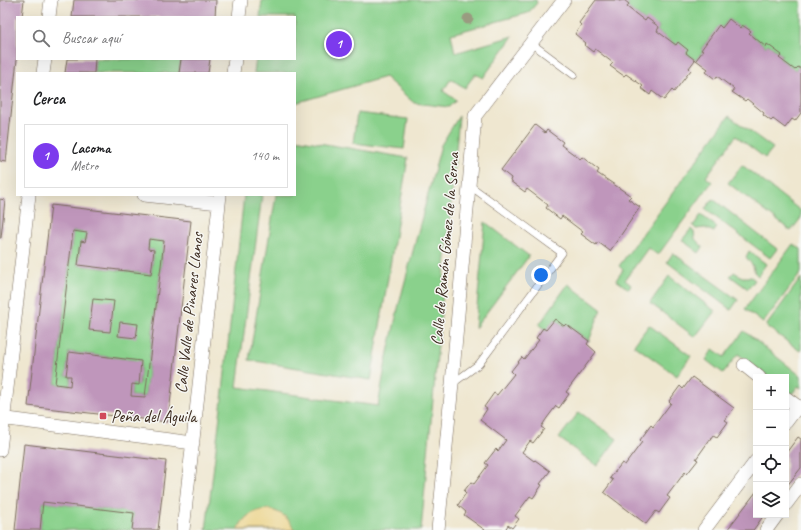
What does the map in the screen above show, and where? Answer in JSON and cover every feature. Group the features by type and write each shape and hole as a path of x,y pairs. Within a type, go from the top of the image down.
{"street":[{"path":"49,16 51,0"},
{"path":"239,16 241,0"},
{"name":"Calle de Ramón Gómez de la Serna","path":"438,530 475,116 564,0"},
{"path":"43,72 44,60"},
{"path":"233,72 235,60"},
{"path":"0,450 2,418 29,196"},
{"path":"163,196 220,199"},
{"name":"Calle Valle de Pinares Llanos","path":"184,530 220,199"},
{"path":"744,365 755,374"},
{"path":"789,400 799,408 789,419"},
{"path":"2,418 193,443"},
{"path":"704,530 753,465"},
{"path":"789,500 801,484"},
{"path":"766,530 775,518"}],"lane":[{"path":"531,43 574,74"},
{"path":"452,384 479,364 562,252 469,185"}],"green space":[{"path":"262,0 536,0 537,3 528,13 451,34 455,53 513,36 483,78 475,74 465,88 451,79 443,91 456,100 449,107 414,103 385,77 296,103 296,72 254,72 256,60 296,60 296,16 260,16"},
{"path":"624,0 801,1 801,69 798,67 795,70 779,58 782,55 768,44 766,47 749,33 750,31 742,25 740,28 729,19 722,28 719,26 701,49 703,51 695,60 686,53 678,43 676,45 657,31 659,27 645,21 627,7 629,4"},
{"path":"95,60 181,60 179,72 94,72"},
{"path":"357,113 408,119 404,149 353,143"},
{"path":"459,116 421,530 206,530 223,391 244,196 262,196 237,387 378,406 386,361 399,304 441,145"},
{"path":"729,116 773,148 765,158 736,136 706,177 712,182 658,255 648,248 625,280 631,285 629,289 616,280 623,270 619,266"},
{"path":"296,139 408,158 371,380 249,360 276,196 296,196"},
{"path":"742,165 801,211 801,218 791,231 728,183"},
{"path":"713,199 777,249 770,258 705,209"},
{"path":"701,215 717,227 714,232 705,228 696,229 693,226"},
{"path":"485,222 529,256 475,328"},
{"path":"691,229 694,232 695,239 703,247 699,253 682,240"},
{"path":"73,231 87,233 85,242 81,241 78,265 151,274 154,250 148,249 149,239 164,241 145,397 131,396 132,384 139,385 141,361 69,352 66,376 71,376 70,386 55,384"},
{"path":"793,244 801,249 801,273 763,323 745,309"},
{"path":"749,251 766,264 758,276 746,257"},
{"path":"673,253 738,300 731,310 667,262"},
{"path":"734,272 742,277 751,277 755,280 748,289 730,276"},
{"path":"669,276 715,311 695,337 650,303"},
{"path":"801,278 801,349 800,351 766,326"},
{"path":"568,284 601,309 589,341 566,324 564,326 555,319 546,330 539,325"},
{"path":"649,325 691,356 677,376 634,345"},
{"path":"744,331 801,376 801,388 798,386 792,394 789,392 789,374 765,374 738,354 723,373 706,360 713,349 724,357"},
{"path":"579,412 617,439 597,466 559,438"},
{"path":"43,502 134,513 132,530 40,530"}],"sand":[{"path":"269,509 284,516 290,522 294,530 238,530 246,517 254,512"}],"building":[{"path":"0,0 24,0 22,16 16,16 17,60 6,162 0,161"},
{"path":"74,0 216,0 215,16 72,16"},
{"path":"596,0 624,0 629,4 627,7 645,21 647,18 659,27 657,31 676,45 678,42 688,50 686,53 695,60 689,68 691,70 674,92 672,90 664,100 652,91 650,95 641,88 643,86 626,74 624,76 610,66 613,63 595,49 593,52 584,45 586,43 575,34 581,25 579,23"},
{"path":"729,19 740,28 742,25 751,31 749,33 766,47 767,44 782,55 779,58 795,70 798,67 801,69 801,113 795,121 792,119 785,128 773,119 771,121 763,115 764,113 747,99 745,101 732,92 734,89 717,76 715,79 706,72 708,69 696,60 703,51 701,50 719,25 722,28"},
{"path":"67,60 95,60 94,72 65,72"},
{"path":"181,60 210,60 208,72 179,72"},
{"path":"535,125 545,133 547,130 563,142 561,145 580,159 582,157 599,170 597,173 631,196 628,199 640,207 610,251 598,242 596,245 581,234 583,232 562,216 560,219 546,208 548,205 527,189 525,192 510,181 511,178 501,170"},
{"path":"0,199 5,200 1,238 0,238"},
{"path":"51,205 191,221 168,422 28,406","holes":["73,231 87,233 85,242 81,241 78,265 151,274 154,250 148,249 149,239 164,241 145,397 131,396 132,384 139,385 141,361 69,352 66,376 71,376 70,386 55,384"]},
{"path":"93,299 114,301 110,332 89,330"},
{"path":"555,319 564,326 566,324 589,341 587,344 596,352 566,392 569,394 559,408 556,406 547,418 541,427 544,429 533,443 530,441 522,452 550,471 540,484 542,485 533,498 530,496 515,516 519,519 512,528 508,525 505,530 485,530 464,515 466,512 458,505 466,493 464,491 471,482 474,484 488,465 485,463 496,449 498,451 506,440 480,420 487,409 484,407 494,393 497,395 514,374 511,371 522,357 524,359 539,340 536,338 543,328 546,330"},
{"path":"120,322 138,324 136,338 118,336"},
{"path":"692,377 734,408 725,420 728,422 717,437 713,435 696,459 698,460 687,474 685,472 667,496 670,498 659,513 656,511 646,524 604,492 613,480 610,478 622,463 625,465 642,442 640,440 651,425 653,427 671,403 669,401 680,386 683,389"},
{"path":"798,437 801,439 801,468 789,483 789,482 789,449"},
{"path":"24,444 166,461 158,530 132,530 134,513 43,502 40,530 15,530"},
{"path":"753,496 753,518 762,518 754,529 727,530"}],"place":[{"name":"Lacoma","path":"339,44"},
{"name":"Peña del Águila","path":"103,416"}]}
